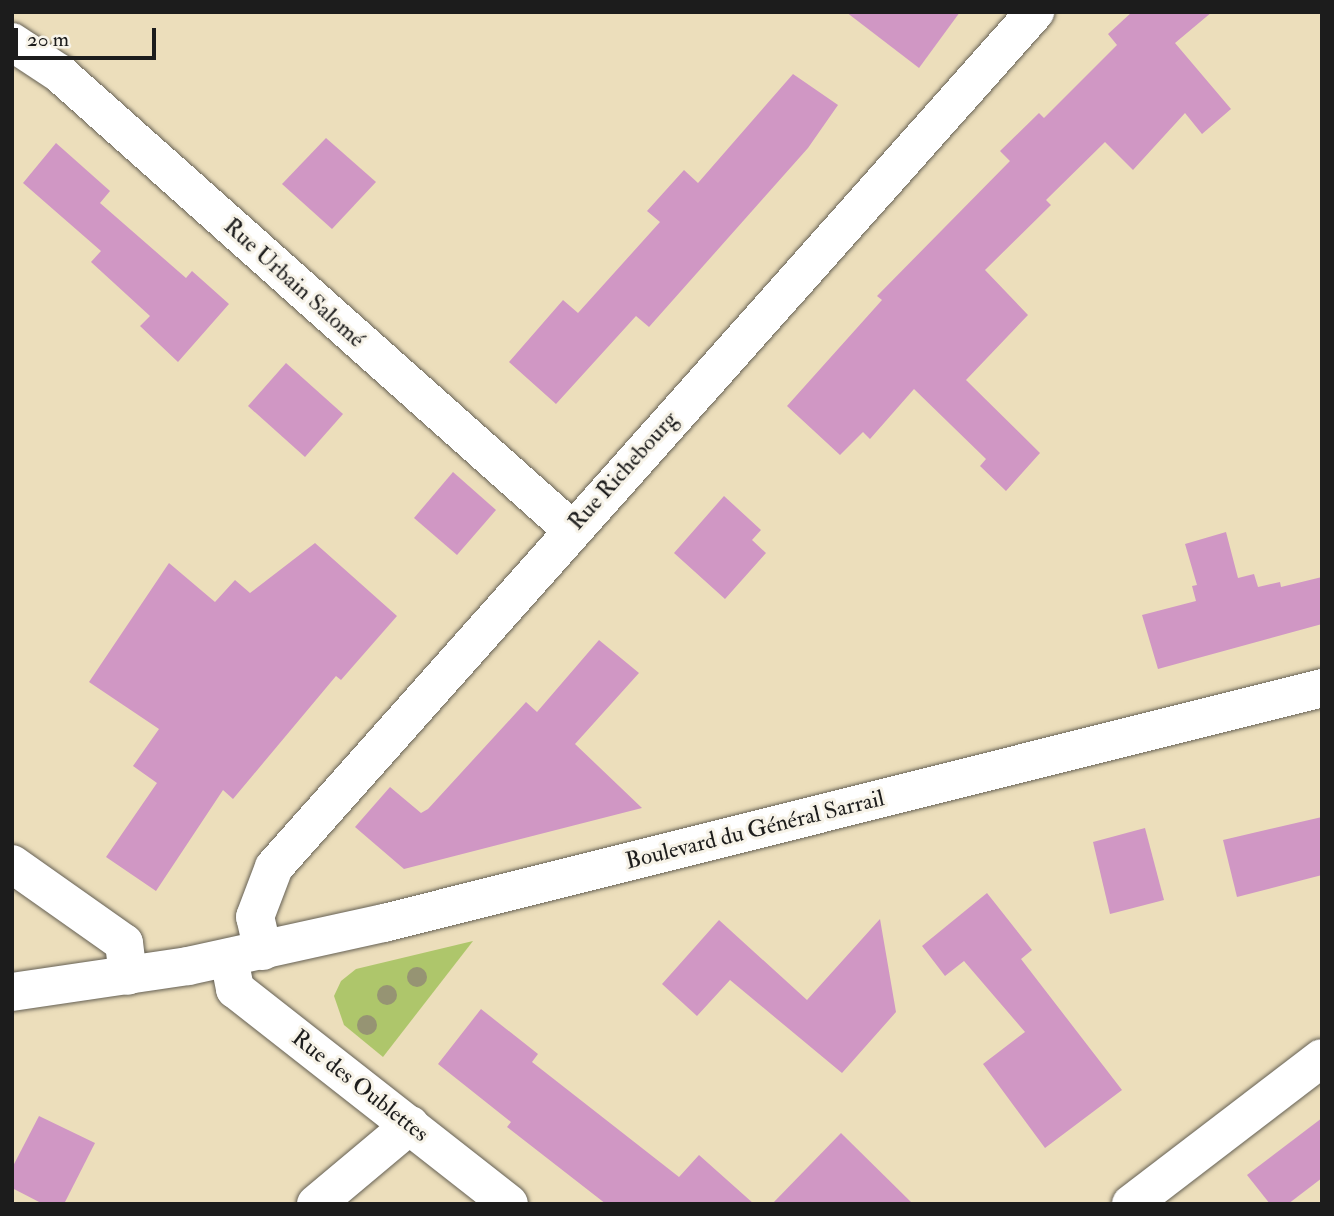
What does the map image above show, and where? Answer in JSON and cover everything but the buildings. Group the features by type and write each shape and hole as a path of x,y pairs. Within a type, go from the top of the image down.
{"street":[{"name":"Rue Richebourg","path":"246,954 255,917 274,867 571,529 1032,13"},
{"name":"Rue Urbain Salomé","path":"12,42 59,73 571,529"},
{"name":"Boulevard du Général Sarrail","path":"12,992 188,966 246,954 1322,688"},
{"path":"12,864 124,943 128,975"},
{"name":"Rue des Oublettes","path":"246,954 235,989 509,1204"},
{"path":"1130,1204 1322,1058"},
{"path":"316,1204 410,1125"}],"green space":[{"path":"473,941 383,1057 344,1025 334,996 341,981 356,969"}]}
